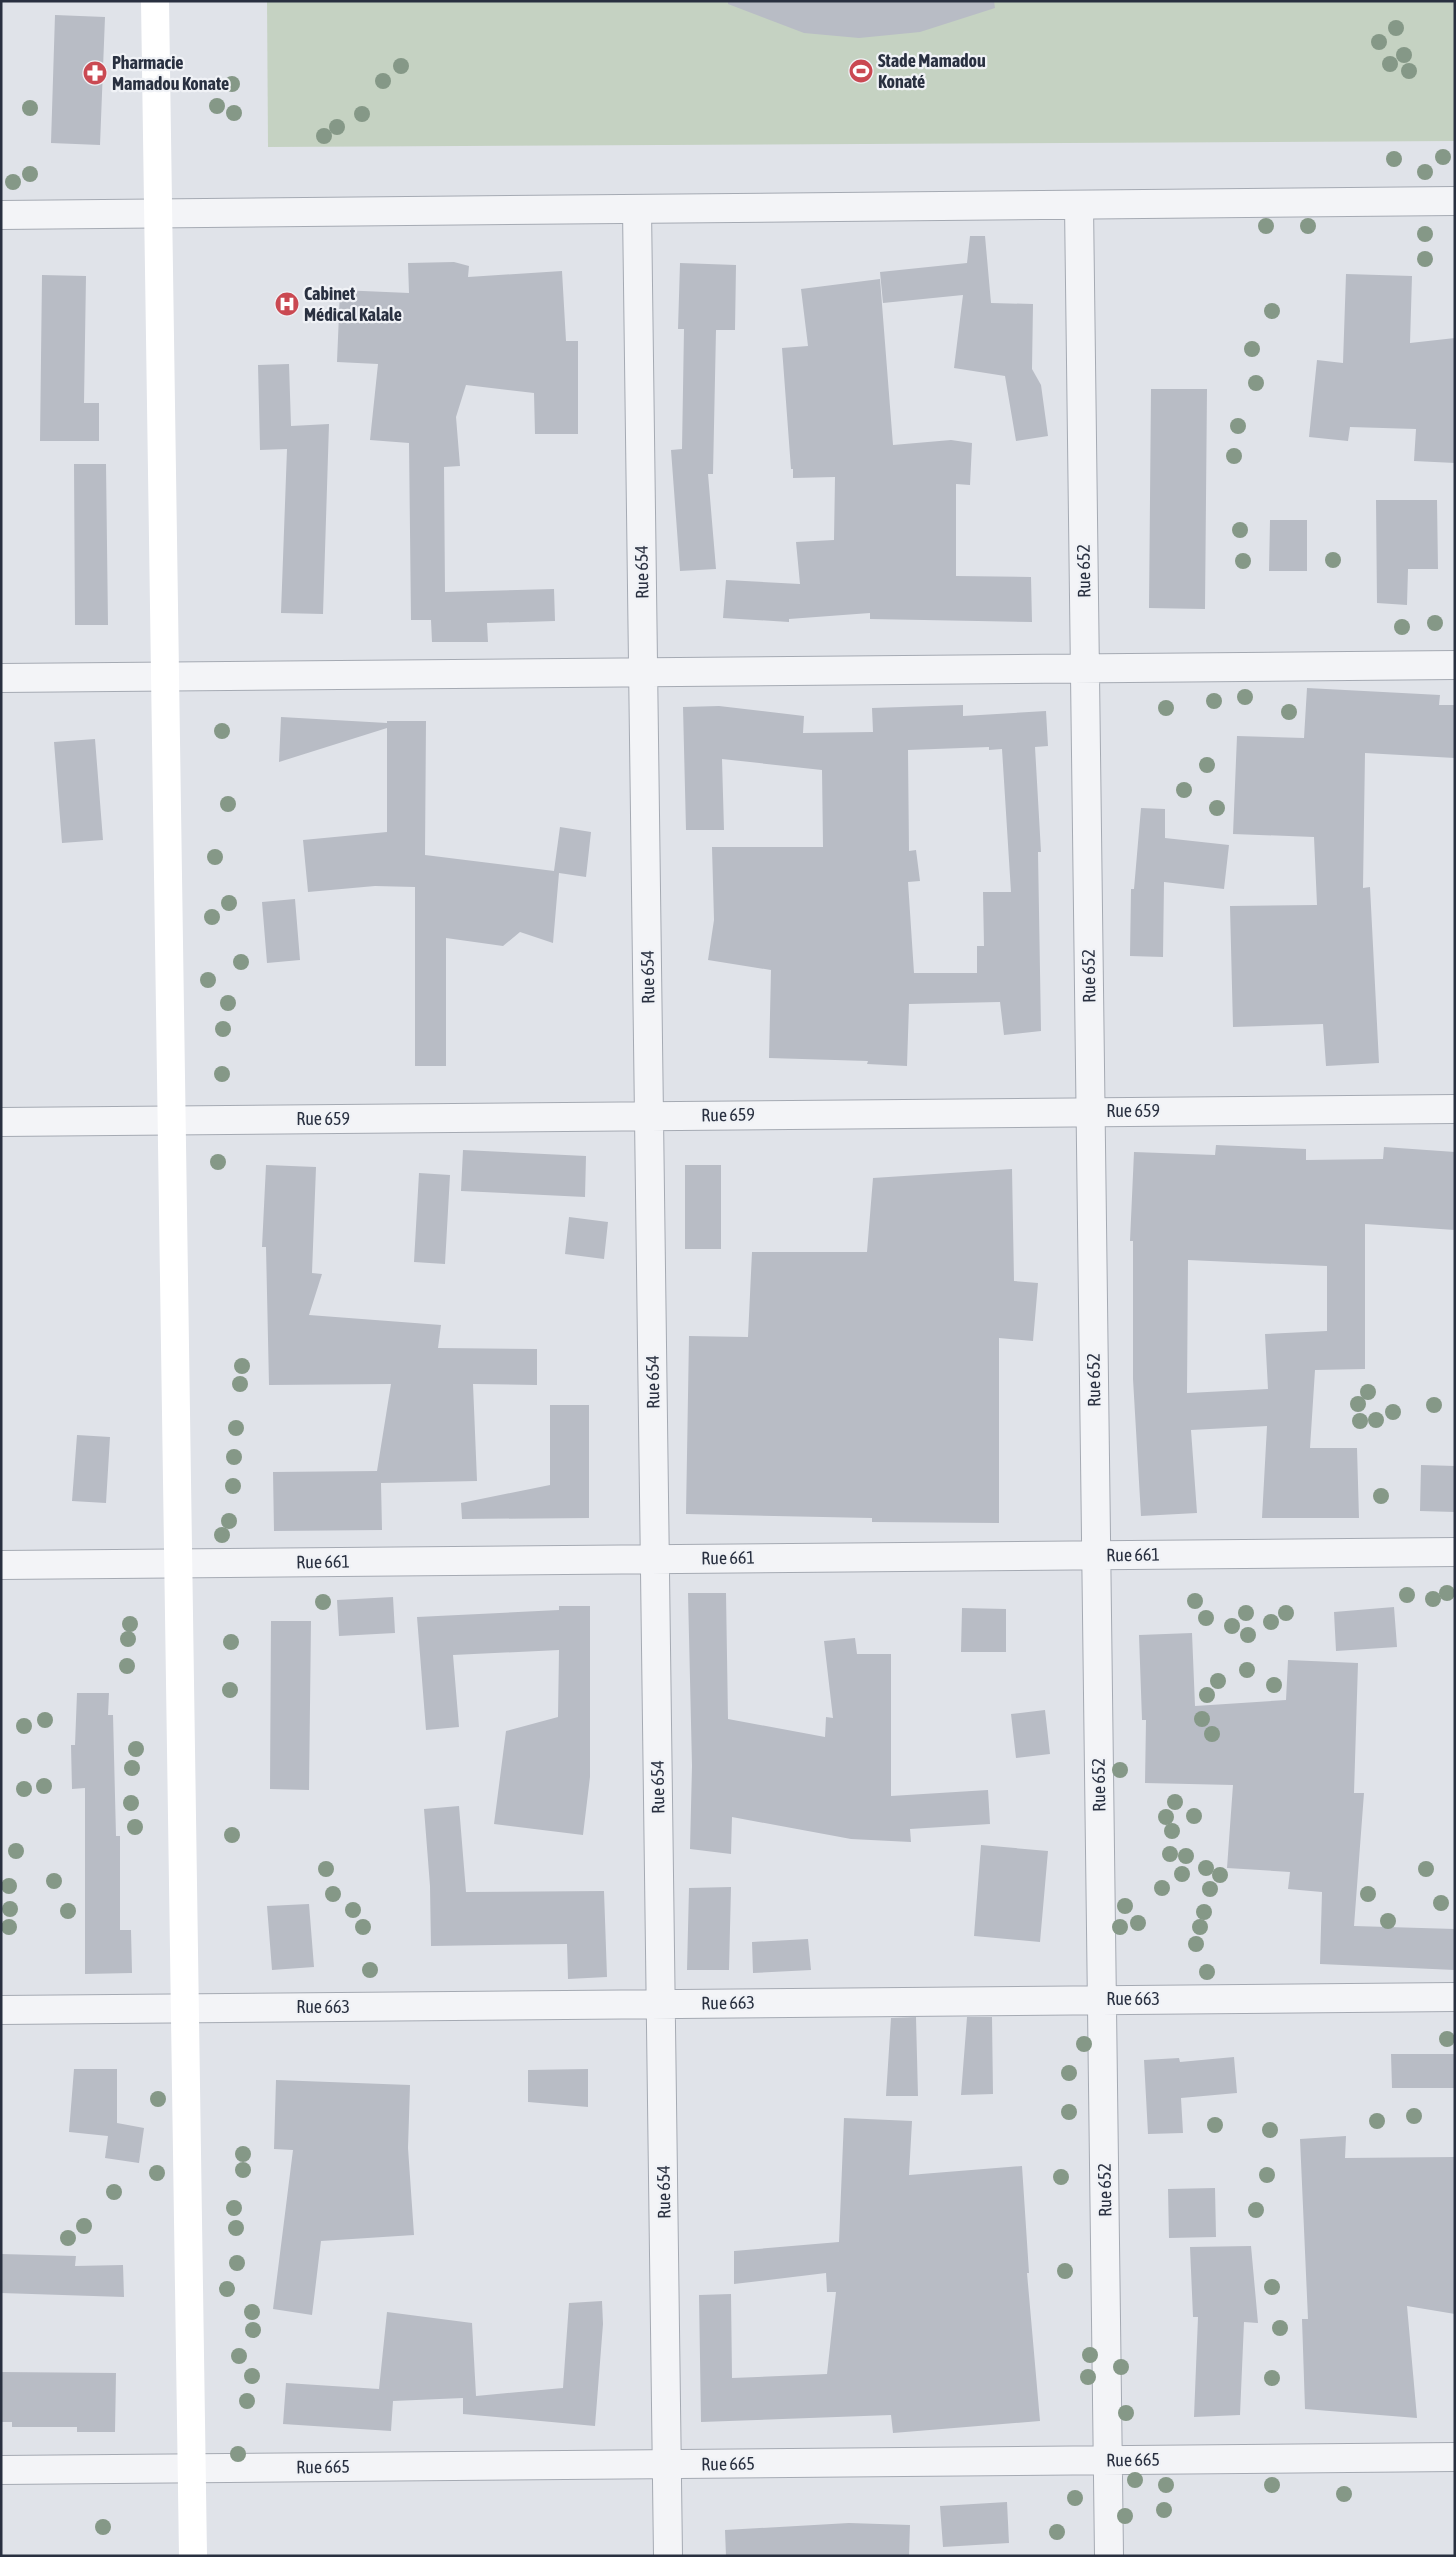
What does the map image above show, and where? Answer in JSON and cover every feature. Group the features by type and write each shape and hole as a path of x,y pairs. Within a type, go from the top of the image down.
{"street":[{"path":"155,1 193,2556"},
{"path":"1,215 1455,201"},
{"name":"Rue 652","path":"1079,205 1109,2556"},
{"name":"Rue 654","path":"637,209 668,2556"},
{"path":"1,678 1455,665"},
{"name":"Rue 659","path":"1,1122 1455,1109"},
{"name":"Rue 661","path":"1,1565 1455,1552"},
{"name":"Rue 663","path":"1,2010 1455,1997"},
{"name":"Rue 665","path":"1,2470 1455,2457"}],"green space":[{"name":"Stade Mamadou Konaté","path":"267,1 1455,1 1455,141 268,147"}],"building":[{"path":"728,1 994,1 995,8 920,32 859,38 804,33 728,4"},
{"path":"55,15 105,17 100,145 51,143"},
{"path":"970,236 985,236 991,303 1033,304 1032,369 1041,385 1048,436 1016,441 1005,376 954,368 963,295 883,303 880,272 967,263"},
{"path":"454,262 469,266 468,277 562,271 566,341 578,341 578,434 535,434 534,393 466,385 456,417 460,466 444,467 445,592 554,589 555,621 487,623 488,642 432,642 431,620 411,620 409,443 370,440 378,364 337,362 340,290 409,293 408,263"},
{"path":"680,263 736,265 735,330 716,330 713,474 708,474 716,569 680,571 671,450 682,449 684,329 678,329"},
{"path":"1346,274 1412,276 1410,343 1455,338 1455,463 1414,461 1416,429 1350,427 1348,441 1309,437 1317,360 1343,363"},
{"path":"42,275 86,276 84,403 99,403 99,441 40,441"},
{"path":"880,279 893,445 951,440 972,443 970,485 956,484 956,576 1031,577 1032,622 870,619 870,613 789,619 789,622 723,618 726,580 800,584 796,542 834,540 835,477 793,478 782,348 808,346 801,289"},
{"path":"289,364 291,426 329,424 323,614 281,613 287,449 260,450 258,365"},
{"path":"1151,389 1207,389 1205,609 1149,608"},
{"path":"74,464 106,464 108,625 75,625"},
{"path":"1376,500 1437,500 1438,569 1408,569 1407,605 1377,603"},
{"path":"1270,520 1307,520 1307,571 1269,571"},
{"path":"1307,688 1440,695 1439,705 1455,705 1455,758 1365,753 1363,888 1370,887 1379,1063 1326,1066 1323,1024 1233,1027 1230,906 1317,905 1314,837 1233,834 1237,736 1304,738"},
{"path":"963,705 963,716 1046,711 1048,746 1035,747 1041,852 1038,852 1041,1031 1004,1035 1000,1002 909,1004 907,1066 867,1064 868,1061 769,1058 771,970 708,960 714,920 712,847 823,847 822,770 722,759 724,830 686,830 683,707 719,706 804,716 803,733 873,732 872,708","holes":["989,747 989,750 1002,749 1011,892 983,892 984,946 977,946 977,973 914,973 908,882 920,881 916,850 909,851 908,750"]},
{"path":"281,717 387,723 387,721 426,721 425,855 554,871 560,827 591,832 586,877 559,873 553,943 520,932 503,946 446,938 446,1066 415,1066 415,887 375,886 308,892 303,840 387,832 387,728 279,762"},
{"path":"95,739 103,840 62,843 54,742"},
{"path":"1141,808 1165,809 1165,838 1229,845 1224,889 1164,882 1163,957 1130,956 1131,889 1134,889"},
{"path":"295,899 300,960 267,963 262,902"},
{"path":"1216,1145 1306,1149 1306,1160 1383,1159 1384,1147 1455,1152 1455,1230 1365,1224 1365,1369 1315,1370 1310,1448 1357,1448 1359,1518 1262,1518 1267,1426 1191,1430 1197,1513 1141,1516 1133,1379 1133,1241 1130,1241 1134,1152 1215,1155","holes":["1188,1260 1327,1266 1327,1331 1265,1334 1268,1389 1187,1393"]},
{"path":"463,1150 586,1156 585,1197 461,1191"},
{"path":"266,1165 316,1167 312,1273 322,1274 309,1315 441,1325 438,1348 537,1349 537,1385 473,1384 477,1481 381,1483 382,1530 274,1531 273,1472 377,1471 391,1384 269,1385 266,1247 262,1247"},
{"path":"685,1165 721,1165 721,1249 685,1249"},
{"path":"1012,1169 1014,1281 1038,1283 1033,1341 999,1338 999,1523 872,1522 872,1518 686,1514 689,1336 748,1337 752,1252 867,1252 873,1178"},
{"path":"419,1173 450,1175 445,1264 414,1262"},
{"path":"569,1217 608,1222 604,1259 565,1254"},
{"path":"550,1405 589,1405 589,1518 462,1519 461,1503 550,1485"},
{"path":"77,1435 110,1437 106,1503 72,1501"},
{"path":"1421,1465 1455,1466 1455,1512 1420,1511"},
{"path":"688,1593 726,1593 728,1719 825,1737 826,1717 833,1718 824,1641 855,1638 857,1654 891,1654 891,1796 988,1790 990,1824 910,1829 911,1842 851,1839 732,1817 731,1854 690,1849 692,1766"},
{"path":"393,1597 395,1633 339,1636 337,1600"},
{"path":"559,1606 590,1606 590,1777 583,1835 494,1824 506,1731 558,1717 559,1650 453,1655 459,1727 426,1730 417,1617 559,1610"},
{"path":"1394,1607 1397,1647 1336,1651 1334,1612"},
{"path":"962,1608 1006,1609 1006,1652 961,1652"},
{"path":"271,1621 311,1621 309,1790 270,1789"},
{"path":"1192,1633 1195,1706 1286,1700 1288,1660 1358,1663 1354,1793 1364,1793 1354,1926 1455,1929 1455,1970 1320,1964 1322,1892 1288,1889 1290,1872 1227,1868 1233,1785 1145,1783 1146,1720 1142,1720 1139,1635"},
{"path":"77,1693 109,1693 108,1715 113,1715 116,1836 120,1836 120,1930 131,1930 132,1973 85,1974 85,1788 72,1789 71,1745 75,1745"},
{"path":"1045,1710 1050,1754 1016,1758 1011,1714"},
{"path":"459,1806 466,1892 604,1891 607,1977 568,1979 567,1944 431,1946 430,1886 424,1809"},
{"path":"981,1845 1048,1851 1040,1942 974,1936"},
{"path":"731,1887 729,1970 687,1970 689,1888"},
{"path":"309,1904 314,1967 272,1970 267,1906"},
{"path":"808,1939 811,1970 753,1973 752,1942"},
{"path":"916,2017 918,2096 886,2096 891,2018"},
{"path":"967,2017 992,2017 993,2094 961,2095"},
{"path":"1391,2054 1455,2054 1455,2088 1392,2088"},
{"path":"1234,2057 1237,2093 1181,2098 1183,2133 1148,2134 1144,2060 1179,2058 1180,2062"},
{"path":"74,2069 117,2069 117,2123 144,2128 139,2163 105,2158 108,2136 69,2132"},
{"path":"588,2069 588,2107 528,2102 528,2070"},
{"path":"276,2080 410,2085 408,2148 414,2235 321,2241 312,2315 273,2309 293,2150 274,2149"},
{"path":"844,2118 912,2121 909,2175 1022,2166 1029,2273 1027,2273 1040,2421 893,2433 891,2415 701,2422 699,2295 731,2294 732,2378 827,2374 836,2292 827,2292 826,2273 734,2284 734,2251 839,2242"},
{"path":"1346,2136 1345,2158 1455,2157 1455,2314 1407,2306 1417,2418 1305,2409 1302,2319 1308,2319 1300,2139"},
{"path":"1215,2188 1216,2237 1169,2238 1168,2189"},
{"path":"1251,2246 1258,2323 1244,2322 1240,2415 1194,2417 1198,2317 1193,2317 1190,2247"},
{"path":"1,2254 76,2256 75,2266 123,2265 124,2297 1,2293"},
{"path":"602,2301 603,2324 595,2426 463,2414 463,2398 393,2401 391,2431 283,2424 286,2383 379,2389 387,2312 472,2323 476,2396 563,2388 569,2303"},
{"path":"1,2372 116,2373 115,2432 77,2432 77,2427 12,2427 12,2422 1,2422"},
{"path":"1007,2502 1009,2543 943,2547 940,2506"},
{"path":"849,2523 910,2525 909,2556 726,2556 725,2530"}],"place":[{"name":"Stade Mamadou Konaté","path":"861,71"},
{"name":"Pharmacie Mamadou Konate","path":"95,73"},
{"name":"Cabinet Médical Kalale","path":"287,304"}]}
